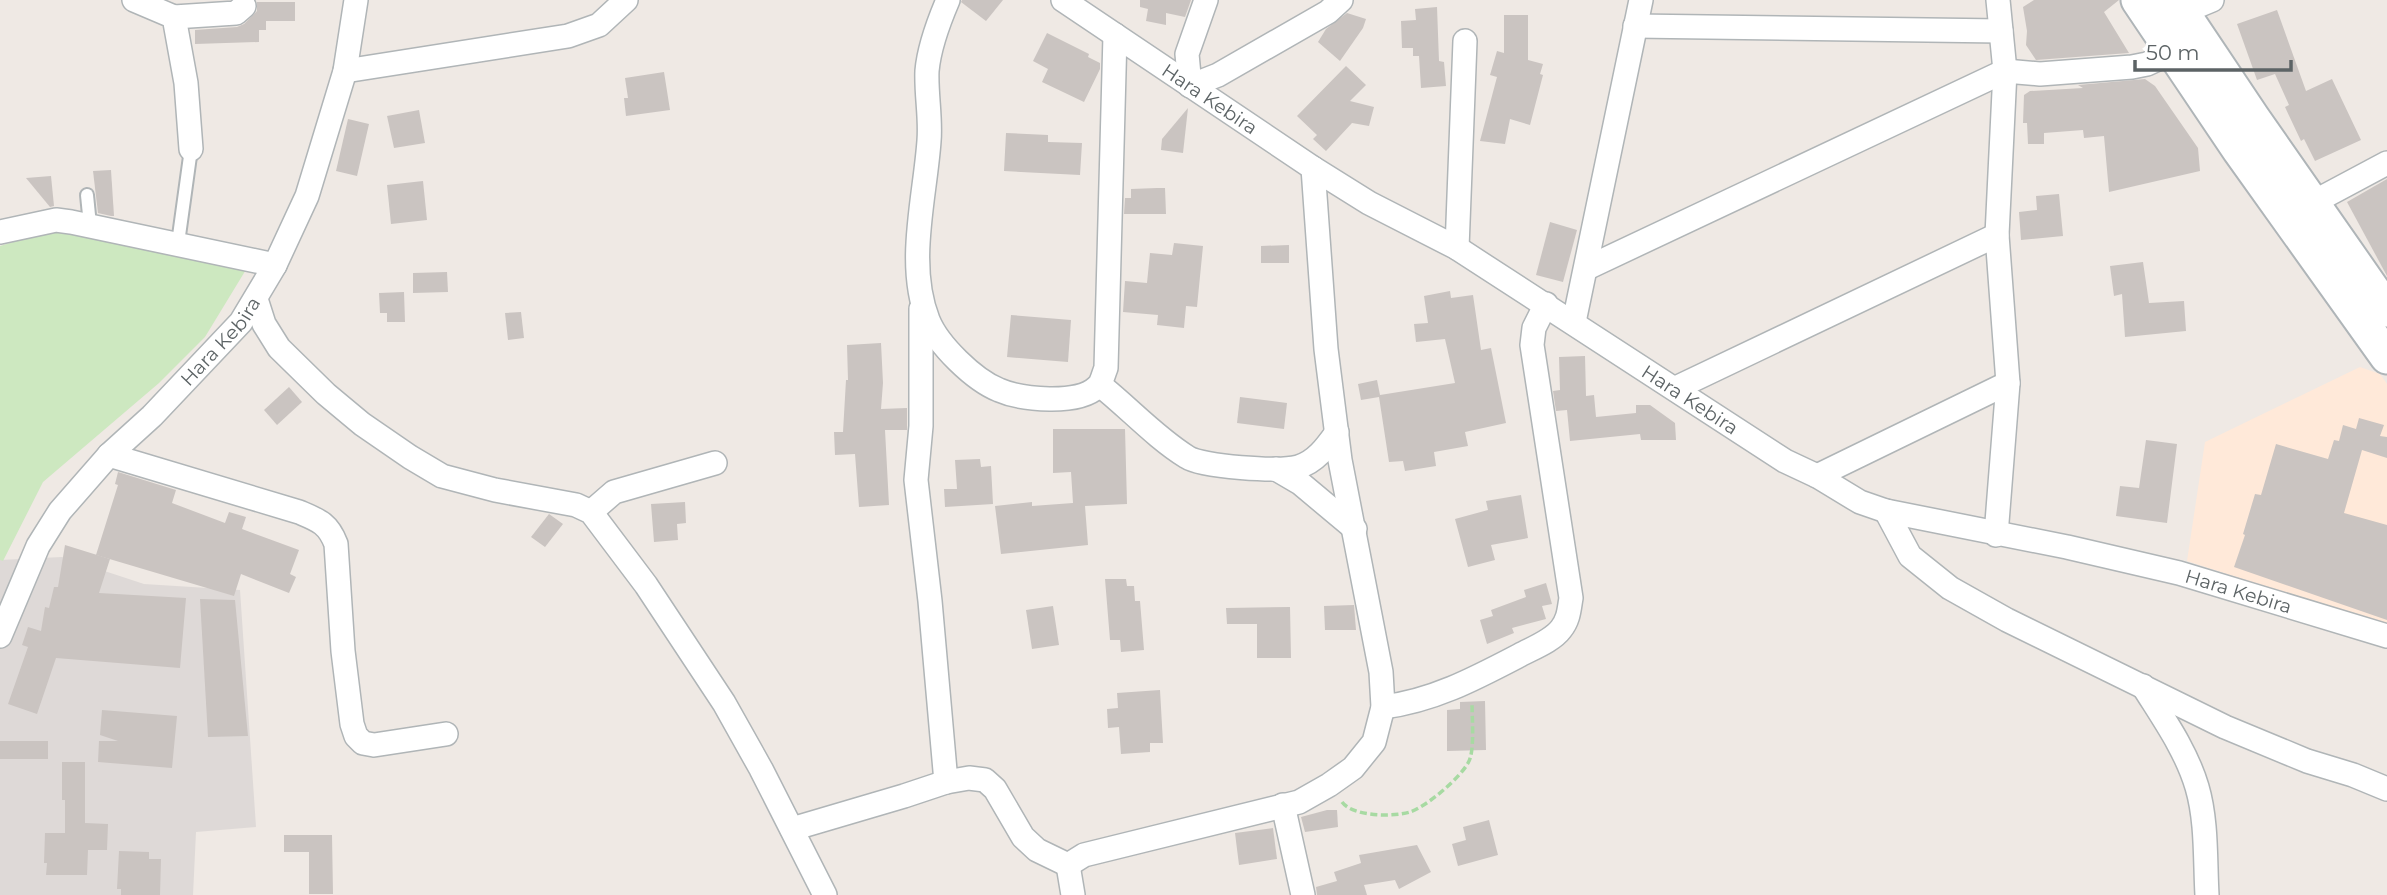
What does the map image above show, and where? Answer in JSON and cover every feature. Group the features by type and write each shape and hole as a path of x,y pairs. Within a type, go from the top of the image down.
{"main road":[{"path":"2138,0 2239,150 2387,357"},
{"path":"2190,4 2312,203 2387,310"}],"street":[{"path":"134,0 174,17 236,13 244,6"},
{"name":"Hara Kebira","path":"0,636 38,546 60,511 109,456 152,416 241,322 256,299 307,196 345,71 356,0"},
{"path":"345,71 568,36 599,25 626,0"},
{"path":"946,782 932,615 916,480 921,426 921,298 918,263 920,215 929,138 927,69 939,21 948,0"},
{"name":"Hara Kebira","path":"1063,0 1313,168 1369,203 1457,248 1785,461 1817,476 1860,502 1886,511 2067,547 2179,573 2387,636"},
{"path":"1206,0 1187,54 1190,86 1218,75 1328,12 1341,0"},
{"path":"1574,322 1641,0"},
{"path":"1996,535 2008,383 1997,234 2005,71 1998,0"},
{"path":"174,17 186,83 191,149"},
{"path":"1636,26 2001,31"},
{"path":"921,298 929,323 954,356 971,372 999,390 1057,400 1090,393 1100,385 1106,368 1115,35"},
{"path":"1457,248 1465,41"},
{"path":"1587,268 2005,71 2040,74 2132,67 2147,64 2173,52"},
{"path":"2312,203 2387,163"},
{"path":"1068,865 1084,855 1299,802 1353,768 1374,742 1383,706 1381,672 1340,460 1326,349 1313,168"},
{"path":"0,232 56,220 275,265"},
{"path":"1676,388 1997,234"},
{"path":"256,299 264,324 279,348 362,424 410,457 442,476 495,490 576,505 590,512 646,585 724,704 825,895"},
{"path":"1383,706 1406,704 1473,680 1547,641 1560,631 1568,618 1571,598 1532,345 1534,327 1546,304"},
{"path":"1817,476 2008,383"},
{"path":"1100,385 1147,427 1189,459 1276,469 1299,467 1313,460 1338,432"},
{"path":"109,456 299,512 321,522 332,531 336,544 343,651 352,724 356,736 363,743 374,745 446,734"},
{"path":"590,512 614,492 716,463"},
{"path":"1276,469 1300,483 1355,529"},
{"path":"1886,511 1910,556 1950,588 2062,648 2225,727 2307,761 2387,789"},
{"path":"2143,686 2185,755 2197,787 2203,817 2207,895"},
{"path":"792,829 946,782 969,778 985,780 1002,798 1023,837 1037,850 1068,865"},
{"path":"1283,805 1303,895"},
{"path":"1068,865 1069,885 1073,895"}],"lane":[{"path":"178,243 191,149"},
{"path":"87,195 90,225"}],"path":[{"path":"1329,785 1345,807 1364,814 1411,812 1450,786 1470,761 1473,680"}],"shaded area":[{"path":"2360,367 2380,374 2387,384 2387,626 2187,561 2205,442"},
{"path":"62,557 144,584 240,590 256,827 196,832 193,895 0,895 0,560"}],"green space":[{"path":"56,229 247,268 205,337 159,383 43,482 3,561 0,560 0,246"}],"building":[{"path":"1003,0 986,21 961,2"},
{"path":"1140,0 1191,0 1185,17 1166,13 1166,25 1146,21 1148,9 1140,7"},
{"path":"2034,0 2119,0 2104,12 2129,53 2036,60 2026,45 2023,7"},
{"path":"257,2 295,2 295,21 266,21 266,30 259,30 259,42 195,44 195,30 237,27 244,24 257,11"},
{"path":"1437,7 1439,61 1444,62 1446,86 1421,88 1419,56 1413,56 1413,48 1402,48 1401,21 1416,20 1415,9"},
{"path":"2277,10 2306,91 2332,79 2361,140 2315,161 2304,139 2301,141 2285,107 2289,105 2275,74 2257,80 2237,24"},
{"path":"1347,13 1366,19 1363,28 1340,61 1318,42 1326,29"},
{"path":"1504,15 1528,15 1528,60 1543,64 1540,74 1543,75 1530,125 1510,119 1505,144 1480,141 1497,77 1490,75 1497,51 1504,53"},
{"path":"1047,33 1089,54 1088,57 1100,63 1100,69 1084,102 1042,82 1048,69 1033,61"},
{"path":"1346,66 1366,85 1350,101 1374,107 1369,126 1352,123 1326,151 1313,139 1317,135 1297,116"},
{"path":"664,72 670,110 626,116 624,98 628,98 625,78"},
{"path":"2145,79 2155,86 2198,148 2200,171 2109,192 2104,136 2084,138 2083,130 2044,133 2044,144 2028,144 2027,123 2023,123 2024,95 2030,91 2083,88 2078,85"},
{"path":"1188,108 1183,153 1161,150 1162,139"},
{"path":"419,110 425,143 394,148 387,116"},
{"path":"348,119 369,124 357,176 336,171"},
{"path":"1006,133 1048,135 1048,142 1082,143 1080,175 1004,171"},
{"path":"111,170 114,216 98,213 93,171"},
{"path":"51,176 54,206 50,207 26,178"},
{"path":"2387,179 2387,276 2347,202"},
{"path":"423,181 427,220 391,224 387,185"},
{"path":"1165,188 1166,214 1124,214 1125,198 1131,198 1131,189"},
{"path":"2059,194 2063,236 2021,240 2019,212 2037,210 2036,196"},
{"path":"1550,222 1577,230 1563,282 1536,275"},
{"path":"1174,243 1203,246 1197,307 1186,306 1184,328 1157,325 1158,315 1123,312 1125,281 1147,283 1150,253 1172,255"},
{"path":"1289,245 1289,263 1261,263 1261,246"},
{"path":"2143,262 2149,303 2184,301 2186,331 2125,337 2122,294 2114,296 2110,266"},
{"path":"447,272 448,292 413,293 413,273"},
{"path":"1450,291 1451,298 1473,295 1481,350 1491,348 1506,423 1465,432 1468,446 1434,452 1436,466 1405,471 1403,461 1389,462 1379,397 1361,400 1358,384 1377,380 1380,395 1455,383 1445,339 1416,342 1414,324 1428,323 1424,296"},
{"path":"404,292 405,322 387,322 387,313 380,313 379,293"},
{"path":"521,312 524,338 508,340 505,313"},
{"path":"1011,315 1071,320 1068,362 1007,357"},
{"path":"881,343 881,409 907,408 907,430 885,430 889,505 859,507 855,454 835,455 834,432 843,432 848,380 847,345"},
{"path":"1585,356 1586,396 1594,395 1596,417 1636,413 1636,405 1650,405 1675,423 1676,440 1641,440 1640,434 1570,441 1567,410 1556,411 1553,391 1560,390 1559,357"},
{"path":"289,387 302,402 277,425 264,410"},
{"path":"1240,397 1287,403 1284,429 1237,423"},
{"path":"2359,418 2384,425 2380,436 2387,437 2387,458 2362,450 2344,513 2387,525 2387,620 2234,567 2255,494 2261,495 2276,444 2328,459 2334,440 2339,441 2343,425 2356,429"},
{"path":"1053,429 1125,429 1127,504 1085,506 1088,545 1001,554 995,506 1032,502 1032,506 1073,503 1071,472 1053,473"},
{"path":"2146,440 2177,444 2167,523 2116,516 2120,486 2139,488"},
{"path":"980,459 981,467 991,466 993,504 945,507 944,489 957,489 955,460"},
{"path":"118,472 176,490 172,503 225,523 229,512 246,517 242,529 299,550 290,574 296,577 289,593 241,574 234,596 96,555 118,485 115,484"},
{"path":"1521,495 1528,538 1491,545 1495,560 1468,567 1455,519 1488,510 1486,501"},
{"path":"685,502 686,523 677,524 678,540 654,542 651,504"},
{"path":"549,514 563,524 545,547 531,537"},
{"path":"65,545 110,559 99,593 186,598 180,668 56,658 37,714 8,704 28,647 22,645 28,627 41,631 45,607 49,608 54,587 58,587"},
{"path":"1105,579 1126,579 1127,586 1134,586 1135,601 1140,601 1144,650 1121,652 1120,640 1110,640"},
{"path":"1546,583 1552,604 1542,606 1546,619 1512,628 1514,633 1487,644 1480,620 1493,616 1491,610 1526,597 1524,590"},
{"path":"200,599 235,600 248,736 208,737"},
{"path":"1354,605 1356,630 1325,630 1324,606"},
{"path":"1053,606 1059,645 1032,649 1026,610"},
{"path":"1290,607 1291,658 1257,658 1257,624 1227,624 1226,608"},
{"path":"1160,690 1163,743 1150,743 1150,752 1121,754 1119,727 1108,728 1107,709 1118,708 1117,693"},
{"path":"1485,701 1486,750 1447,751 1447,710 1460,709 1460,702"},
{"path":"102,710 177,716 172,768 98,762 99,741 118,741 100,735"},
{"path":"0,741 48,741 48,759 0,759"},
{"path":"62,762 85,762 85,823 108,824 107,850 88,850 87,875 46,875 45,833 65,833"},
{"path":"1337,810 1338,827 1305,832 1301,817"},
{"path":"1489,820 1498,855 1458,866 1452,844 1466,840 1463,827"},
{"path":"1273,828 1277,859 1239,865 1235,833"},
{"path":"284,835 332,835 333,894 309,894 309,852 284,852"},
{"path":"1417,845 1431,872 1399,889 1395,880 1364,885 1367,895 1317,895 1316,887 1337,881 1334,872 1361,863 1359,855"},
{"path":"119,851 149,852 149,859 161,859 160,895 121,895 121,889 117,889"}]}
